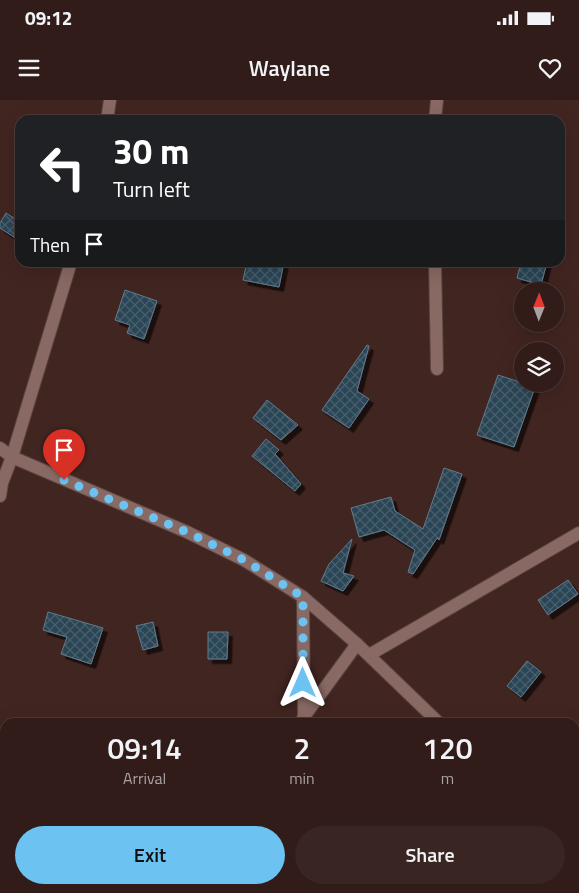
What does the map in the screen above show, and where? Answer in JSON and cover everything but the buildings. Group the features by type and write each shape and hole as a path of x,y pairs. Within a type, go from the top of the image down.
{"street":[{"path":"108,115 110,100"},
{"path":"436,115 437,100"},
{"path":"0,496 2,483 12,457 69,267"},
{"path":"435,267 437,369"},
{"path":"0,448 12,457 187,532 244,560 303,597 358,644 434,718"},
{"path":"369,655 579,533"},
{"path":"303,597 304,718"},
{"path":"305,718 358,644"}],"route":[{"path":"64,480 187,532 244,560 303,597 303,683"}]}
